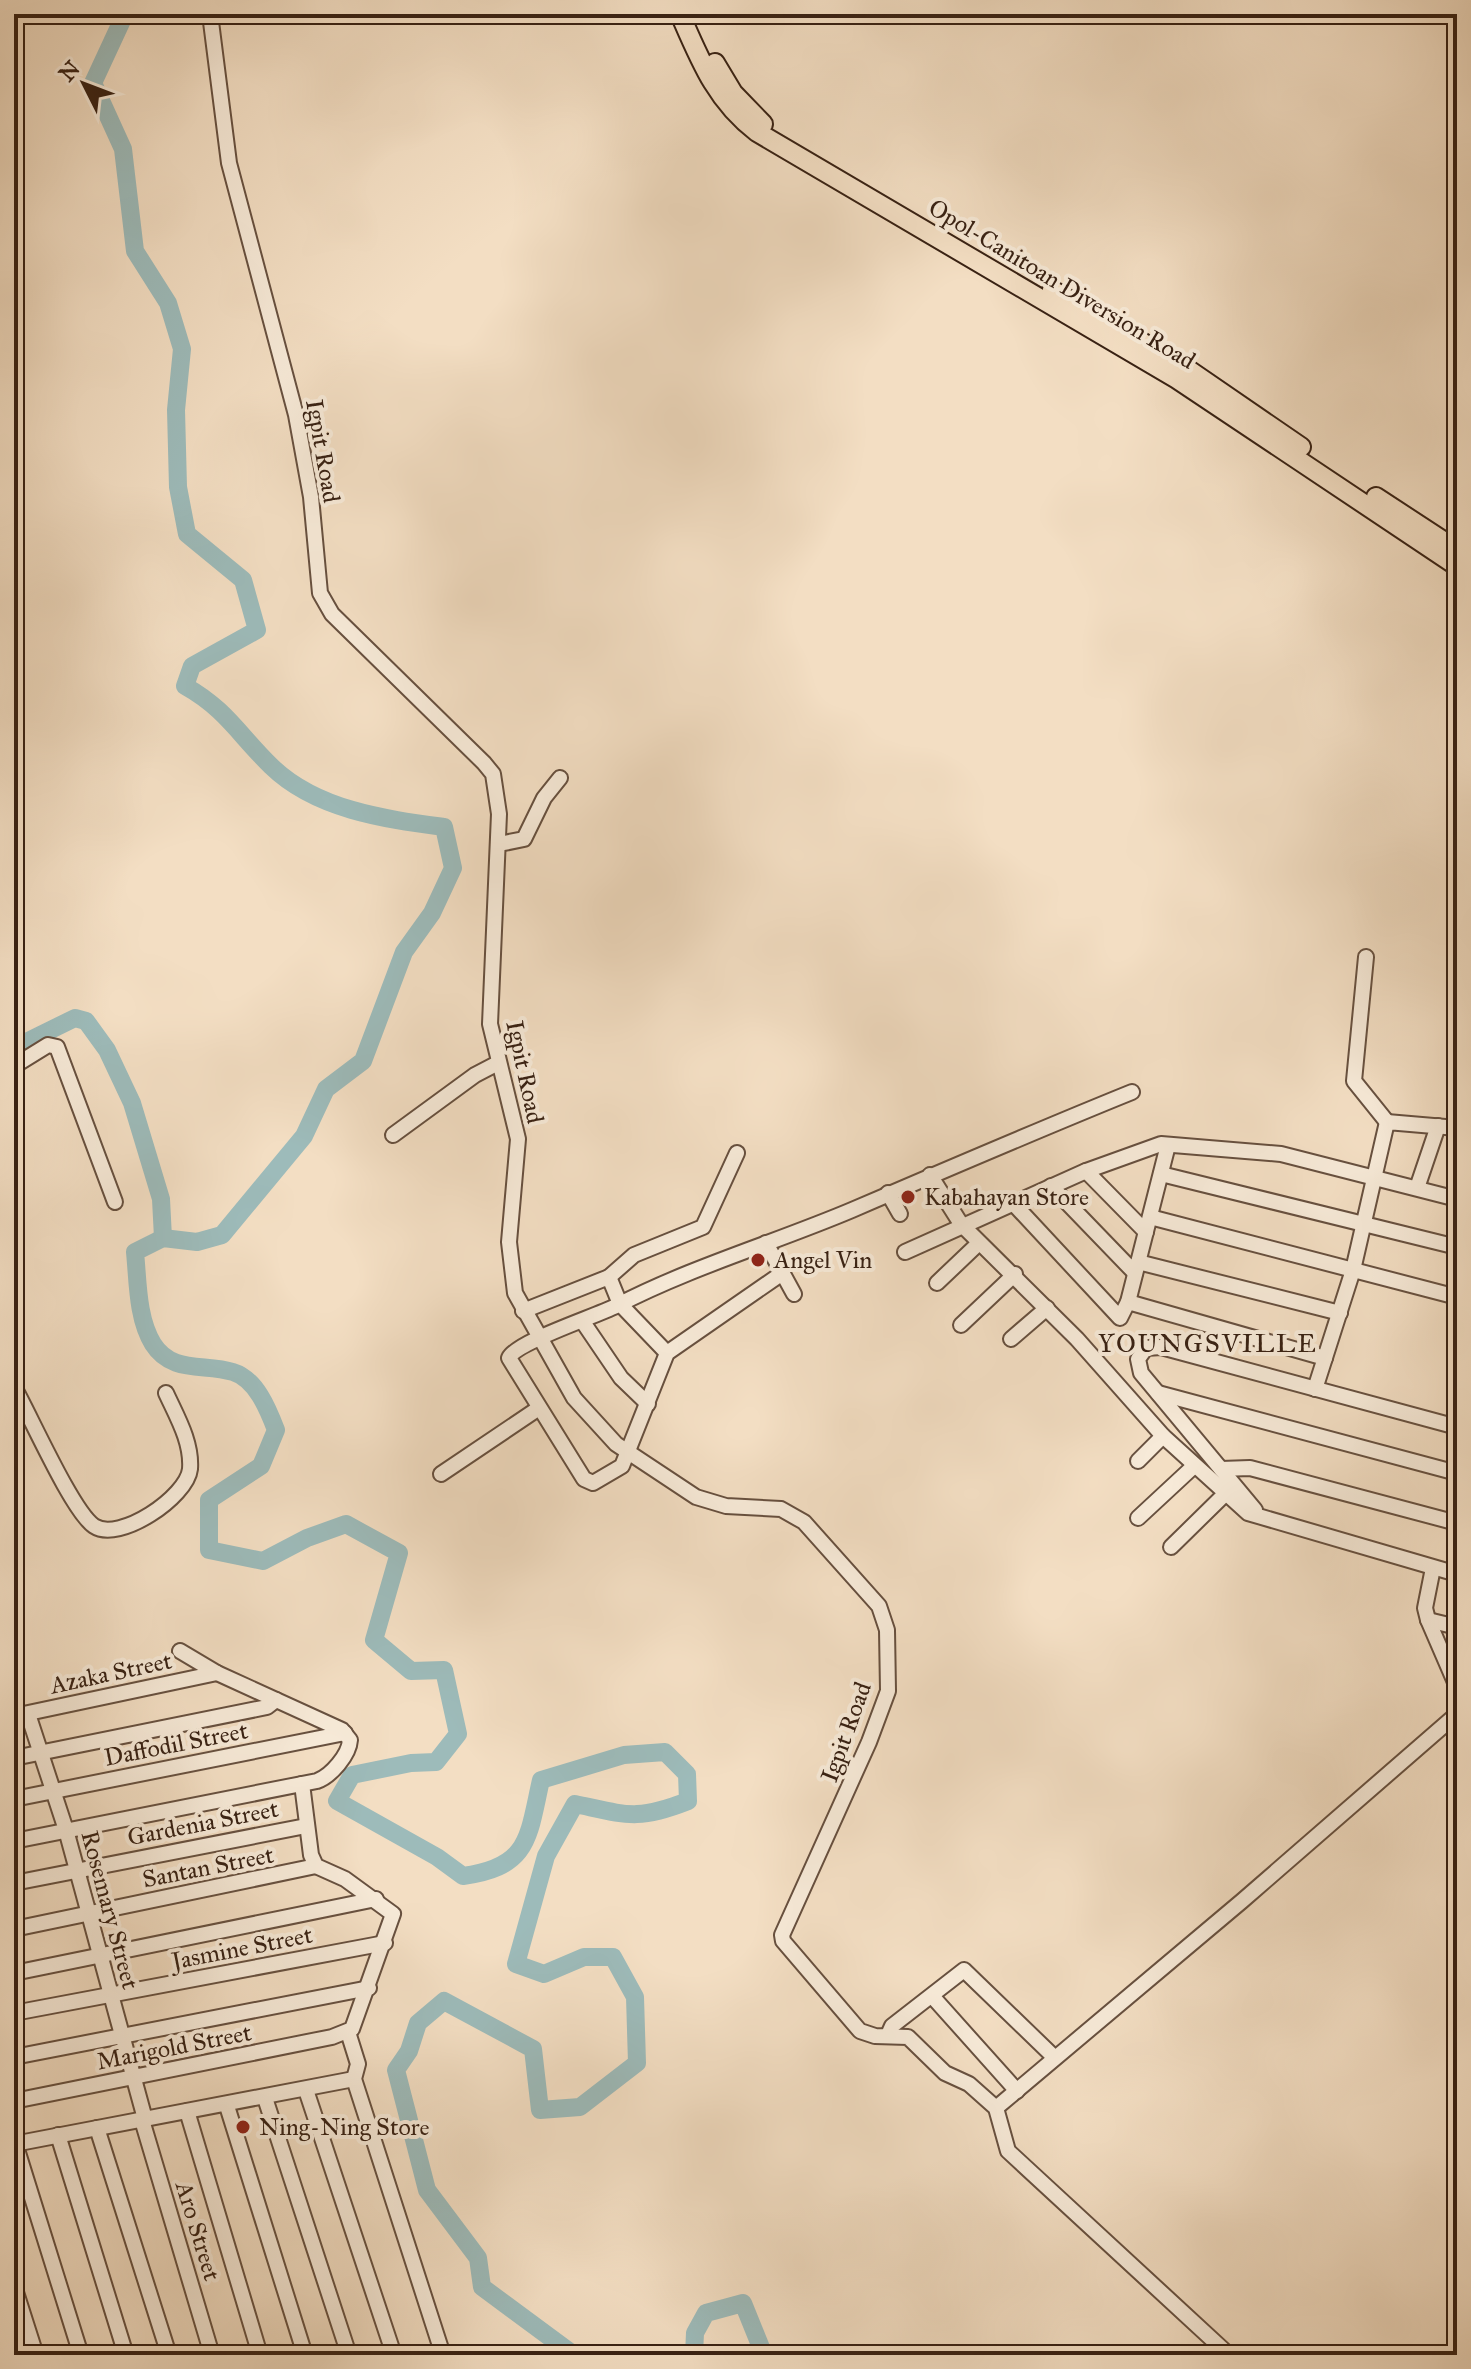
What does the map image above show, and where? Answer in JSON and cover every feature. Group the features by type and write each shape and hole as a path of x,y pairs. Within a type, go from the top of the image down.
{"main road":[{"name":"Opol-Canitoan Diversion Road","path":"680,14 715,90 733,114 757,132 1177,379 1457,566"},
{"name":"Opol-Canitoan Diversion Road","path":"693,14 723,79 764,125 1183,366 1457,550"}],"street":[{"name":"Igpit Road","path":"212,15 227,153 296,415 311,497 320,593 332,614 493,774 498,799 499,844 490,1001 492,1039 518,1139 509,1242 515,1293 574,1398 628,1453 696,1497 726,1506 781,1509 792,1514 833,1552 879,1606 887,1630 888,1691 864,1755 782,1935 783,1941 855,2027 868,2035 888,2035"},
{"path":"499,844 524,839 544,798 560,778"},
{"path":"1366,957 1354,1081 1387,1122 1457,1128"},
{"path":"14,1066 48,1045 57,1047 115,1202"},
{"path":"393,1135 475,1075 498,1063"},
{"path":"781,1274 667,1353 628,1453 618,1470 601,1480 587,1482 509,1358 511,1353 541,1335 583,1322 1132,1092"},
{"path":"1315,1389 1353,1270 1387,1122"},
{"path":"1417,1188 1438,1126"},
{"path":"905,1252 961,1224 1152,1145 1281,1154 1456,1196"},
{"path":"1012,1202 1117,1317 1122,1316 1168,1145"},
{"path":"523,1311 609,1277 634,1255 703,1227 737,1153"},
{"path":"1086,1171 1148,1225 1353,1270 1457,1297"},
{"path":"1161,1174 1457,1247"},
{"path":"930,1175 961,1224 1015,1274 1133,1399 1163,1436 1225,1494 1262,1519 1457,1574"},
{"path":"1051,1186 1137,1268 1340,1313"},
{"path":"888,1193 900,1214"},
{"path":"766,1243 794,1294"},
{"path":"937,1283 979,1243"},
{"path":"961,1325 1015,1274"},
{"path":"609,1277 620,1304 667,1353"},
{"path":"1128,1302 1325,1358"},
{"path":"1011,1339 1047,1308"},
{"path":"583,1322 621,1378 648,1404"},
{"path":"1262,1519 1158,1393 1139,1366 1141,1353 1151,1347 1457,1427"},
{"path":"14,1387 76,1504 89,1523 106,1530 123,1529 166,1504 183,1488 190,1471 188,1441 166,1393"},
{"path":"1158,1393 1457,1473"},
{"path":"441,1474 539,1408"},
{"path":"1138,1461 1163,1436"},
{"path":"1138,1518 1194,1466"},
{"path":"1221,1469 1250,1468 1457,1523"},
{"path":"1171,1547 1225,1494"},
{"path":"1433,1568 1425,1608 1454,1671 1457,1687"},
{"path":"1428,1620 1457,1627"},
{"path":"14,1841 302,1784 329,1775 351,1744 345,1733 217,1673 180,1651"},
{"name":"Azaka Street","path":"21,1715 217,1673"},
{"path":"14,1758 267,1707 276,1700"},
{"name":"Rosemary Street","path":"21,1715 66,1830 143,2119"},
{"path":"996,2108 1454,1721"},
{"name":"Daffodil Street","path":"14,1799 345,1733"},
{"path":"302,1784 306,1826 316,1866 376,1899 393,1914 356,2024 345,2034 358,2064 354,2079 443,2355"},
{"name":"Gardenia Street","path":"14,1883 306,1826"},
{"name":"Santan Street","path":"14,1929 316,1866"},
{"path":"14,1973 376,1899"},
{"name":"Jasmine Street","path":"14,2013 385,1943"},
{"path":"1054,2057 967,1972 959,1972 892,2026 888,2035 908,2037 945,2073 969,2084 996,2108 1008,2151 1229,2355"},
{"path":"14,2057 369,1988"},
{"path":"932,1996 1017,2091"},
{"name":"Marigold Street","path":"14,2101 345,2034"},
{"path":"81,2355 15,2144 227,2106 354,2079"},
{"path":"306,2090 394,2355"},
{"path":"265,2098 349,2355"},
{"path":"227,2106 305,2355"},
{"path":"187,2111 260,2355"},
{"name":"Aro Street","path":"143,2119 212,2355"},
{"path":"97,2128 169,2355"},
{"path":"58,2135 126,2355"},
{"path":"14,2286 36,2355"}],"waterway":[{"path":"125,14 93,83 123,149 135,251 168,303 182,349 176,410 178,487 187,534 243,580 257,630 192,666 185,686 222,713 271,766 309,793 330,803 375,816 444,827 453,868 432,913 404,952 363,1061 326,1089 304,1136 222,1235 197,1242 163,1238 135,1252 141,1311 148,1334 161,1353 179,1364 222,1369 241,1376 255,1388 276,1430 261,1466 209,1500 209,1550 263,1561 307,1538 346,1524 399,1553 374,1640 411,1671 444,1670 458,1734 436,1762 411,1763 352,1775 337,1801 437,1857 463,1876 485,1872 514,1857 528,1833 541,1780 624,1755 665,1752 687,1774 688,1801 656,1811 620,1813 575,1804 546,1856 516,1964 544,1974 584,1957 613,1957 635,1997 637,2063 580,2107 540,2110 533,2049 444,2001 418,2023 409,2051 396,2070 427,2190 478,2258 482,2287 574,2355"},
{"path":"14,1048 75,1018 86,1021 107,1050 132,1103 161,1199 163,1238"},
{"path":"694,2355 695,2333 706,2313 743,2303 764,2355"}],"place":[{"name":"Kabahayan Store","path":"908,1197"},
{"name":"Angel Vin","path":"758,1260"},
{"name":"Ning-Ning Store","path":"243,2127"}],"district":[{"name":"YOUNGSVILLE","path":"1208,1343"}]}
